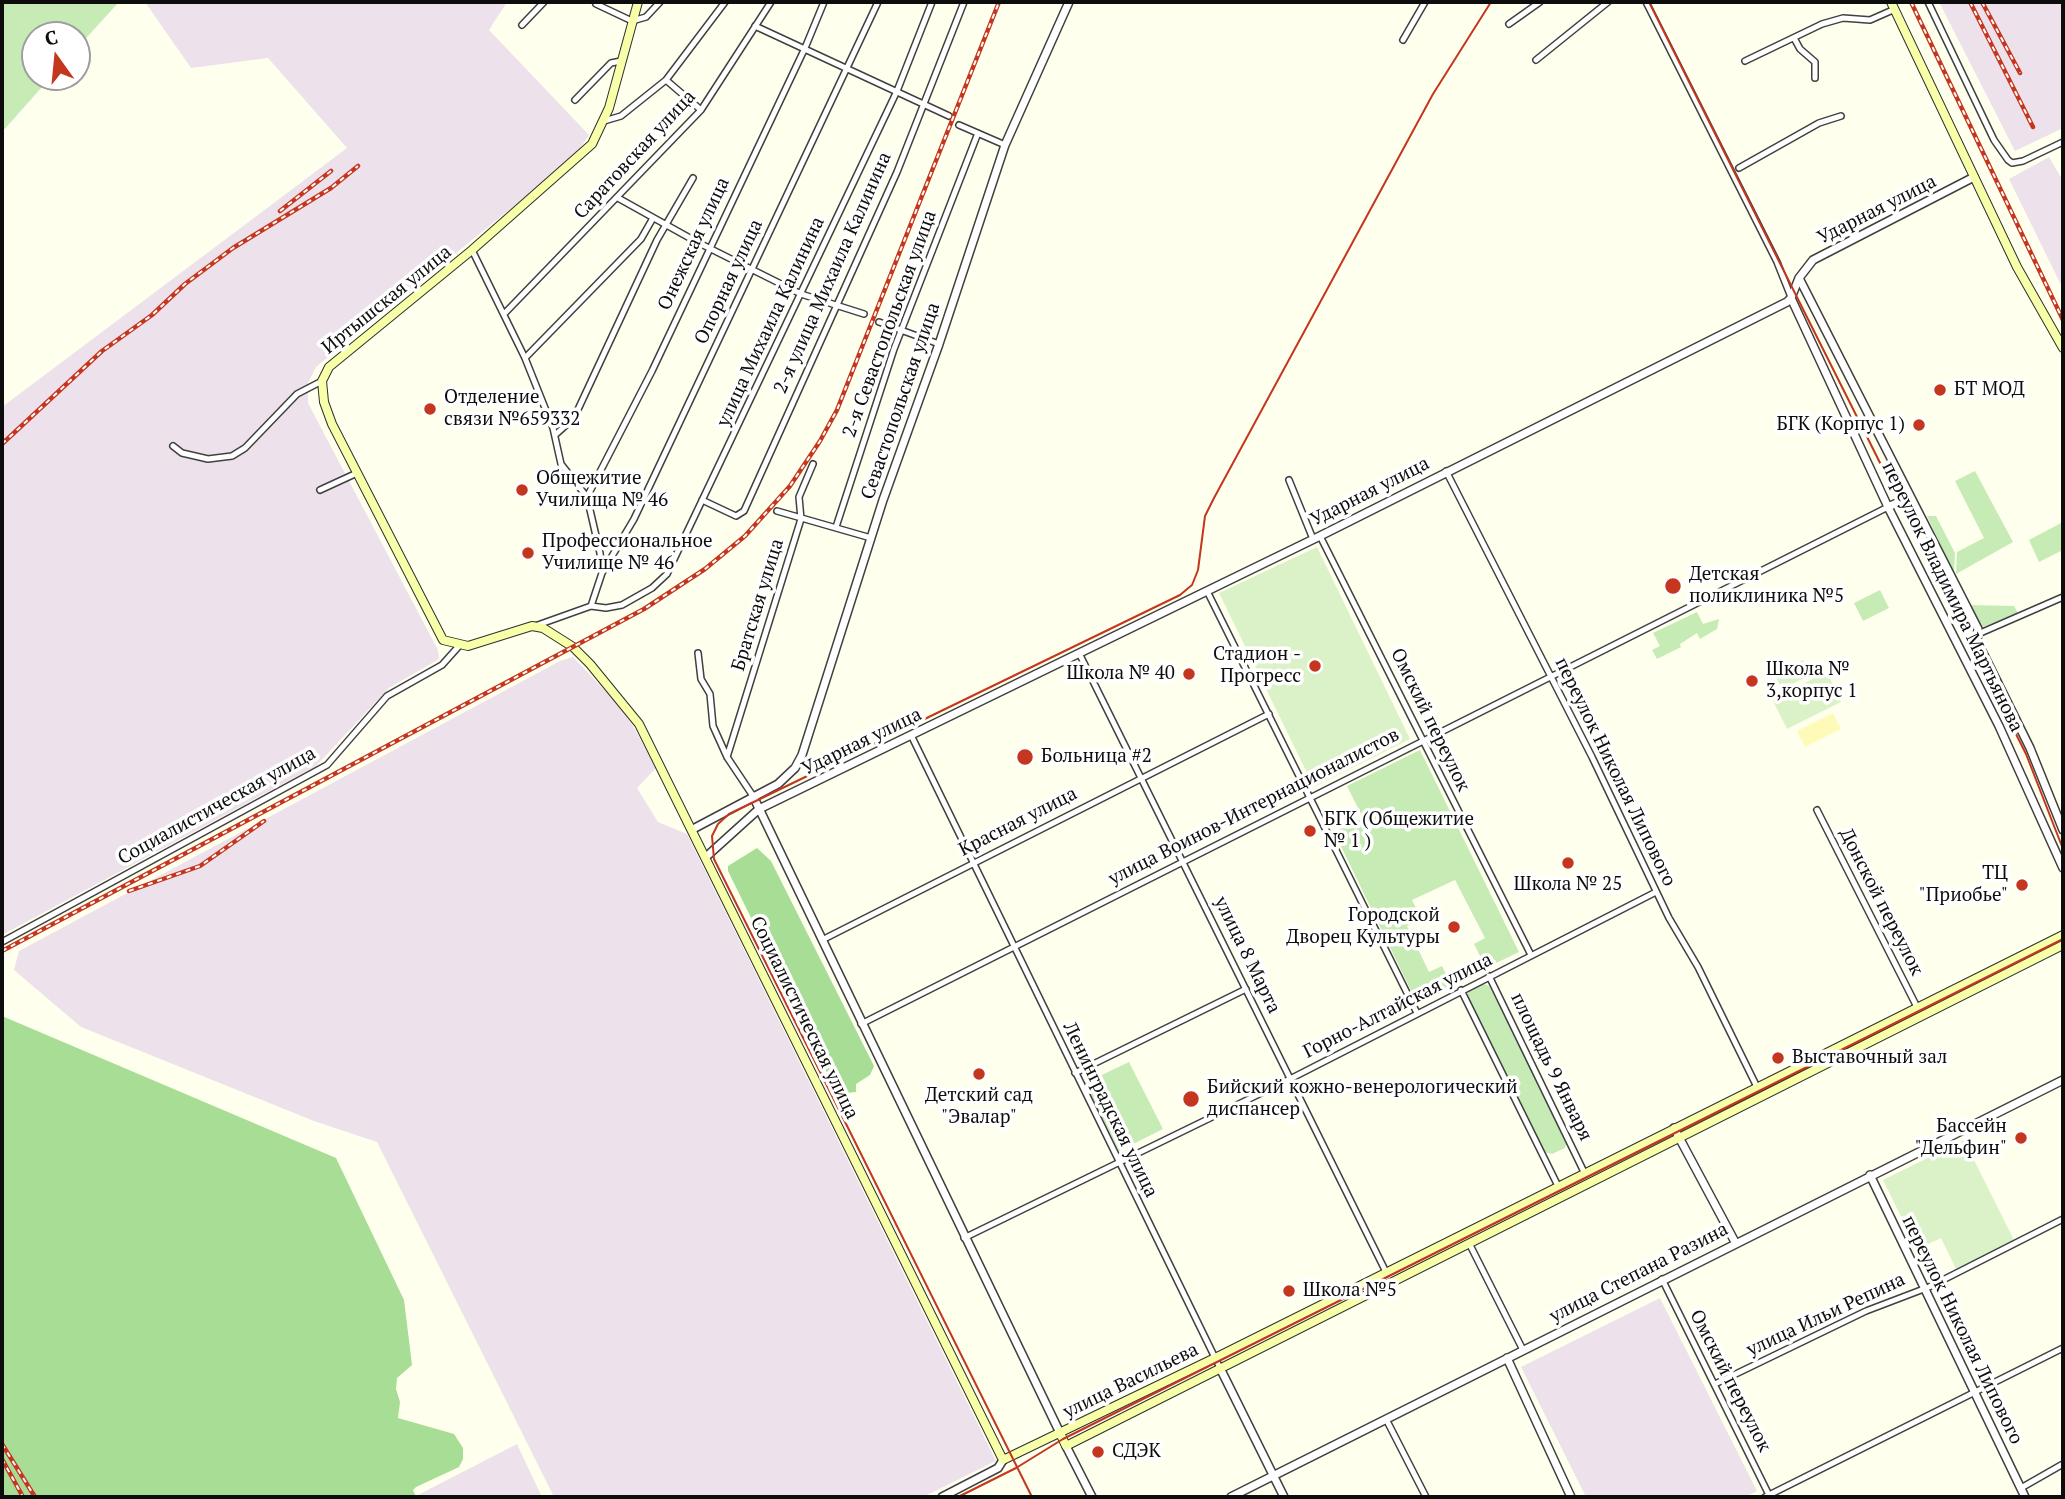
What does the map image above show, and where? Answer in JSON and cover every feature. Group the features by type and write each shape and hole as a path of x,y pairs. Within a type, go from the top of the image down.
{"main road":[{"name":"Иртышская улица","path":"322,381 329,368 343,355 472,250 580,157 597,137 638,2"},
{"path":"1893,5 2035,304 2063,348"},
{"path":"322,381 326,408 439,635 446,642 459,646"},
{"name":"Социалистическая улица","path":"459,646 532,626 550,632 573,647 611,685 639,724 1003,1460"},
{"name":"улица Васильева","path":"1003,1460 1215,1358 2063,935"},
{"path":"1060,1433 1066,1446 2063,946"},
{"path":"1758,1087 1764,1097"},
{"path":"1387,1272 1393,1283"}],"street":[{"path":"522,25 544,2"},
{"path":"596,4 632,21 646,17 660,2"},
{"path":"604,121 621,116 666,80 725,2"},
{"name":"Саратовская улица","path":"504,314 701,110 771,2"},
{"name":"Онежская улица","path":"587,497 652,371 805,48 824,2"},
{"name":"Опорная улица","path":"602,573 634,519 878,2"},
{"name":"улица Михаила Калинина","path":"591,606 606,608 622,605 663,579 897,91 932,2"},
{"name":"2-я улица Михаила Калинина","path":"702,500 736,516 743,514 924,104 964,2"},
{"name":"Севастопольская улица","path":"693,829 787,777 802,755 871,538 1005,145 1069,2"},
{"path":"1403,40 1425,2"},
{"path":"1509,24 1540,2"},
{"path":"1536,60 1608,2"},
{"name":"переулок Владимира Мартьянова","path":"1646,2 1720,148 1888,507 1999,726 2063,868"},
{"path":"1928,2 1998,149 2010,162 2017,162 2063,142"},
{"path":"1745,61 1839,19 1867,21 1893,5"},
{"path":"755,26 949,116"},
{"path":"1794,38 1800,49 1815,62 1815,78"},
{"path":"575,100 611,63 621,61"},
{"path":"666,80 701,110"},
{"path":"1739,168 1819,122 1841,116"},
{"path":"959,125 1005,145"},
{"name":"2-я Севастопольская улица","path":"836,527 902,331 978,133"},
{"path":"1720,148 1728,145"},
{"name":"Ударная улица","path":"706,856 759,809 1316,538 1791,298 1799,278 1813,260 1974,177"},
{"path":"555,435 574,418 692,178"},
{"path":"618,198 801,294 864,314"},
{"path":"524,358 641,239 653,218"},
{"path":"472,250 524,358 555,435 561,464 587,497 602,573 591,606"},
{"path":"1799,278 1978,634 1977,641 2030,748 2063,830"},
{"path":"879,322 939,344"},
{"name":"Иртышская улица","path":"173,446 182,453 208,459 232,456 245,448 297,394 322,381"},
{"name":"Братская улица","path":"727,757 801,519 799,496 813,464"},
{"name":"переулок Николая Липового","path":"1446,471 1656,892 1698,967 1758,1087"},
{"path":"320,490 357,472"},
{"name":"Омский переулок","path":"1289,480 1316,538 1531,955"},
{"path":"1888,507 1910,497"},
{"name":"улица Воинов-Интернационалистов","path":"861,1024 1888,507"},
{"path":"777,511 871,538"},
{"path":"1207,591 1417,1013"},
{"path":"1978,634 2063,597"},
{"name":"Социалистическая улица","path":"532,626 591,606"},
{"name":"Социалистическая улица","path":"2,942 327,765 387,696 442,665 459,646"},
{"path":"698,653 701,678 710,694 712,722 727,757 753,796 820,941 1060,1433"},
{"name":"улица 8 Марта","path":"1079,653 1387,1272"},
{"name":"Красная улица","path":"820,941 1269,715"},
{"name":"Ленинградская улица","path":"911,735 971,864 1284,1497"},
{"name":"Донской переулок","path":"1817,810 1917,1007"},
{"name":"Горно-Алтайская улица","path":"964,1237 1290,1079 1656,892"},
{"name":"площадь 9 Января","path":"1489,976 1584,1172"},
{"path":"1075,1073 1246,989"},
{"path":"1461,990 1558,1186"},
{"name":"улица Степана Разина","path":"1231,1497 1735,1242 2063,1080"},
{"path":"1674,1128 1735,1242"},
{"name":"переулок Николая Липового","path":"1870,1175 2025,1497"},
{"name":"улица Ильи Репина","path":"1715,1384 1866,1311 1923,1289 2063,1219"},
{"path":"1470,1245 1523,1350"},
{"name":"Омский переулок","path":"1662,1279 1768,1497"},
{"path":"1768,1497 2063,1348"},
{"path":"1507,1358 1571,1497"},
{"path":"1387,1419 1426,1497"},
{"path":"1066,1446 1092,1497"},
{"path":"942,1497 998,1468 1003,1460"},
{"path":"2021,1488 2063,1464"}],"shaded area":[{"path":"145,2 507,2 489,30 589,135 574,157 316,367 308,383 308,403 438,650 439,659 389,688 316,766 2,935 2,407 347,148 268,58 191,68"},
{"path":"1939,2 2063,2 2063,128 2015,151"},
{"path":"2049,157 2063,181 2063,289 2009,179"},
{"path":"573,657 613,699 633,726 656,768 637,788 658,822 687,834 996,1461 923,1497 554,1497 377,1142 314,1121 81,1027 14,970 19,951 560,661"},
{"path":"1660,1298 1757,1491 1745,1497 1586,1497 1521,1367"},
{"path":"517,1444 542,1497 414,1497"}],"green space":[{"path":"2,2 119,2 91,33 91,21 21,21 21,91 39,91 2,132"},
{"path":"1975,471 2013,542 1956,574 1957,552 1984,538 1955,481"},
{"path":"1927,516 1936,516 1955,553 1954,573"},
{"path":"2063,522 2063,550 2039,562 2029,540"},
{"name":"Стадион - Прогресс","path":"1317,547 1410,739 1314,787 1219,593"},
{"path":"1880,590 1889,608 1863,621 1854,603"},
{"path":"1969,605 2014,606 2018,613 1980,628"},
{"path":"1697,612 1703,624 1719,619 1717,629 1700,639 1697,633 1680,644 1681,647 1657,659 1652,650 1660,646 1653,633"},
{"path":"1803,660 1810,675 1782,689 1774,674"},
{"path":"1827,672 1841,702 1787,729 1772,699"},
{"path":"1420,750 1519,952 1486,968 1474,944 1485,938 1455,880 1412,900 1421,918 1407,926 1429,972 1442,966 1452,986 1417,1003 1334,832 1363,818 1347,786"},
{"path":"757,848 771,861 874,1066 870,1075 856,1084 856,1092 847,1093 842,1099 728,871 728,866"},
{"path":"1482,983 1489,986 1567,1141 1565,1148 1552,1154 1544,1152 1467,996 1469,990"},
{"path":"2,1016 336,1158 404,1300 412,1365 397,1378 396,1389 400,1402 398,1418 454,1434 463,1448 463,1459 459,1467 416,1487 413,1490 416,1497 2,1497"},
{"path":"1129,1062 1163,1129 1119,1151 1085,1083"},
{"path":"1964,1140 2014,1240 1956,1269 1941,1238 1917,1249 1883,1180"}],"sand":[{"path":"1833,713 1841,729 1805,747 1797,731"}],"tram line":[{"path":"1032,1497 714,859 712,836 718,824 729,814 1180,595 1192,585 1198,570 1205,516 1214,498 1433,94 1491,2"},
{"path":"1649,2 2026,754 2063,849"},
{"path":"958,1497 1016,1468 1063,1439 2063,939"}],"railway":[{"path":"2,951 644,609 705,569 745,536 790,486 837,410 999,2"},
{"path":"1911,2 2063,320"},
{"path":"1970,2 2033,127"},
{"path":"1982,2 2020,73"},
{"path":"2,444 102,351 152,315 185,284 233,248 331,188 358,166"},
{"path":"280,211 331,171"},
{"path":"129,891 200,866 264,821"},
{"path":"2,1444 35,1497"},
{"path":"2,1459 23,1497"}],"place":[{"name":"БТ МОД","path":"1940,390"},
{"name":"Отделение связи №659332","path":"430,409"},
{"name":"БГК (Корпус 1)","path":"1919,425"},
{"name":"Общежитие Училища № 46","path":"522,490"},
{"name":"Профессиональное Училище № 46","path":"528,553"},
{"name":"Детская поликлиника №5","path":"1673,586"},
{"name":"Стадион - Прогресс","path":"1315,666"},
{"name":"Школа № 40","path":"1189,674"},
{"name":"Школа № 3,корпус 1","path":"1752,681"},
{"name":"Больница #2","path":"1025,757"},
{"name":"БГК (Общежитие № 1 )","path":"1310,831"},
{"name":"Школа № 25","path":"1568,863"},
{"name":"ТЦ \"Приобье\"","path":"2022,885"},
{"name":"Городской Дворец Культуры","path":"1454,927"},
{"name":"Выставочный зал","path":"1778,1058"},
{"name":"Детский сад \"Эвалар\"","path":"979,1074"},
{"name":"Бийский кожно-венерологический диспансер","path":"1191,1099"},
{"name":"Бассейн \"Дельфин\"","path":"2021,1138"},
{"name":"Школа №5","path":"1289,1291"},
{"name":"СДЭК","path":"1098,1452"}]}
